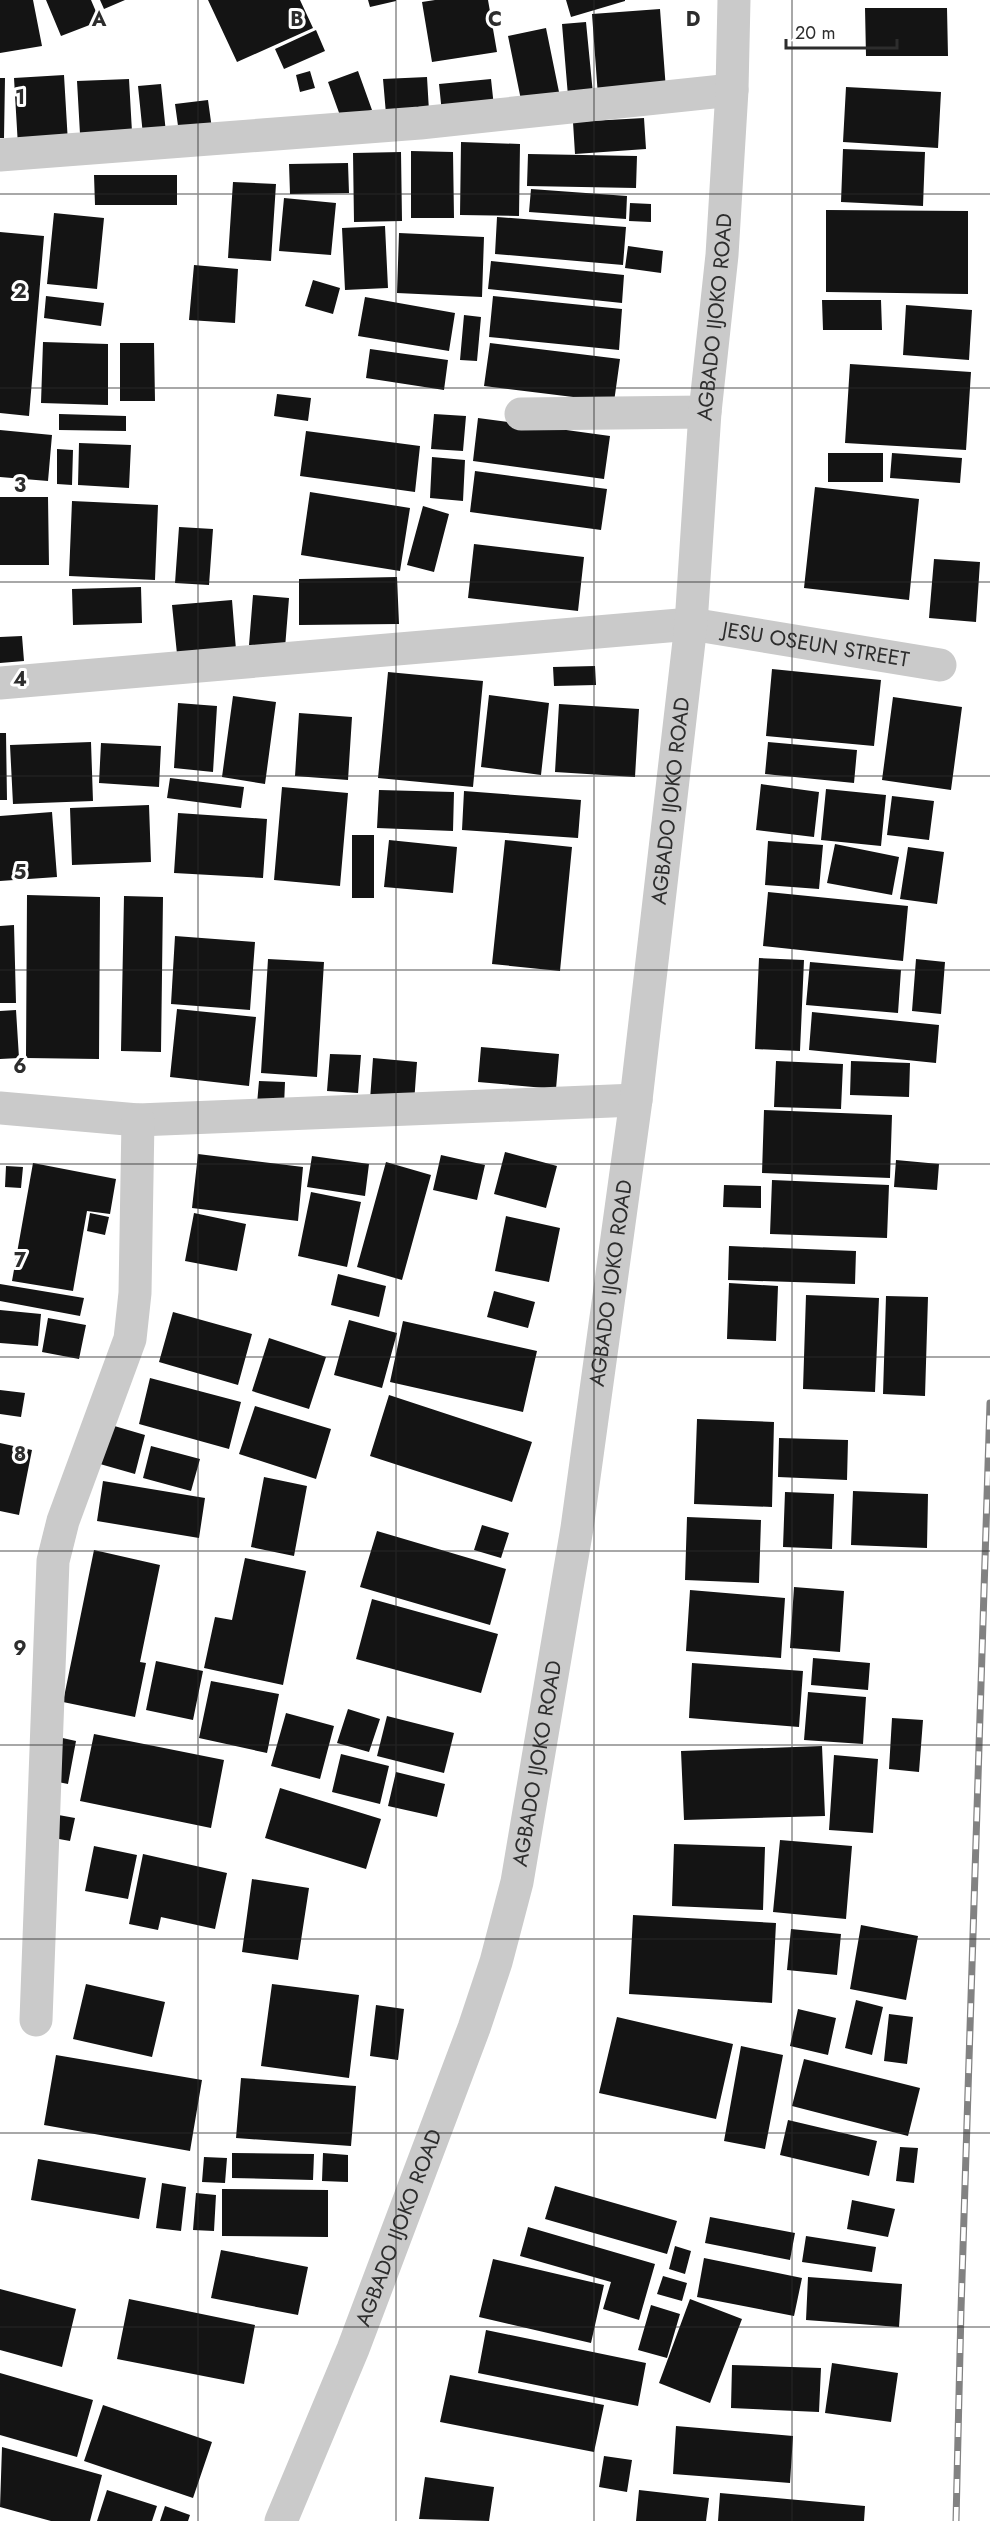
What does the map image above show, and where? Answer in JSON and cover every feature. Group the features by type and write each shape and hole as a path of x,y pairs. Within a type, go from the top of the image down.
{"street":[{"name":"AGBADO IJOKO ROAD","path":"280,2521 352,2349 474,2028 496,1962 517,1882 577,1528 636,1100 691,624 705,412 722,255 732,90 734,0"},
{"path":"0,155 420,123 732,90"},
{"path":"521,414 705,412"},
{"name":"JESU OSEUN STREET","path":"0,683 691,624 940,665"},
{"path":"0,1108 138,1120 636,1100"},
{"path":"36,2020 53,1562 63,1521 130,1339 135,1293 138,1120"}],"building":[{"path":"0,0 33,0 42,46 0,53"},
{"path":"46,0 91,0 100,21 61,36"},
{"path":"100,0 125,0 104,9"},
{"path":"208,0 300,0 313,28 237,62"},
{"path":"368,0 396,0 396,1 370,7"},
{"path":"488,0 497,52 432,62 422,2"},
{"path":"566,0 625,0 625,1 571,17"},
{"path":"865,8 947,8 948,56 866,56"},
{"path":"660,9 666,90 598,96 592,14"},
{"path":"586,22 593,94 568,96 562,24"},
{"path":"546,28 559,92 521,100 508,36"},
{"path":"316,30 325,51 284,69 275,49"},
{"path":"310,71 315,88 300,92 296,75"},
{"path":"358,71 372,110 342,121 328,82"},
{"path":"64,75 68,143 18,146 14,78"},
{"path":"427,77 429,111 386,114 383,79"},
{"path":"0,78 5,78 4,138 0,138"},
{"path":"129,79 132,132 80,134 77,81"},
{"path":"491,79 494,107 442,113 439,84"},
{"path":"161,84 166,133 143,135 138,86"},
{"path":"846,87 941,92 938,148 843,142"},
{"path":"208,100 212,129 179,133 175,104"},
{"path":"644,118 646,149 575,154 573,122"},
{"path":"461,142 520,144 519,216 460,215"},
{"path":"843,149 925,152 923,206 841,202"},
{"path":"411,151 453,152 454,218 411,218"},
{"path":"401,152 402,221 354,222 353,153"},
{"path":"528,154 637,156 636,188 527,186"},
{"path":"348,163 349,193 290,194 289,164"},
{"path":"94,175 177,175 177,205 95,205"},
{"path":"233,182 276,184 271,261 228,258"},
{"path":"531,189 627,196 626,219 529,212"},
{"path":"284,198 336,203 331,255 279,251"},
{"path":"630,203 651,204 651,222 629,221"},
{"path":"826,210 968,211 968,294 826,292"},
{"path":"54,213 104,218 97,289 47,284"},
{"path":"497,217 626,227 623,265 495,254"},
{"path":"385,226 388,288 345,290 342,228"},
{"path":"0,232 44,236 29,416 0,413"},
{"path":"399,233 484,237 482,297 397,293"},
{"path":"628,246 663,251 661,273 625,268"},
{"path":"491,261 624,275 622,303 488,289"},
{"path":"194,265 238,269 235,323 189,320"},
{"path":"313,280 340,288 333,314 305,306"},
{"path":"46,296 104,303 101,326 44,318"},
{"path":"493,296 622,309 619,350 489,337"},
{"path":"365,297 455,313 449,351 358,336"},
{"path":"822,300 881,300 882,330 823,330"},
{"path":"906,305 972,310 969,360 903,355"},
{"path":"464,315 481,317 477,361 460,360"},
{"path":"43,342 108,344 108,405 41,403"},
{"path":"120,343 154,343 155,401 120,401"},
{"path":"490,343 620,359 614,402 484,386"},
{"path":"370,349 448,360 444,390 366,378"},
{"path":"850,364 971,372 966,450 845,443"},
{"path":"277,394 311,398 308,421 274,416"},
{"path":"59,414 126,416 126,431 59,430"},
{"path":"434,414 466,416 463,451 431,449"},
{"path":"478,418 610,436 604,479 473,461"},
{"path":"0,430 52,435 48,481 0,477"},
{"path":"306,431 420,446 415,492 300,476"},
{"path":"79,443 131,445 129,488 78,485"},
{"path":"57,449 73,450 72,485 57,484"},
{"path":"828,453 883,453 883,482 828,482"},
{"path":"892,453 962,458 960,483 890,478"},
{"path":"432,457 465,460 463,501 430,498"},
{"path":"475,471 607,489 601,530 470,512"},
{"path":"815,487 919,499 909,600 804,588"},
{"path":"310,492 410,508 400,571 301,555"},
{"path":"0,497 48,497 49,565 0,565"},
{"path":"72,501 158,505 155,580 69,576"},
{"path":"423,506 449,514 434,572 407,565"},
{"path":"179,527 213,529 209,585 175,583"},
{"path":"474,544 584,557 578,611 468,598"},
{"path":"934,559 980,562 976,622 929,618"},
{"path":"397,577 399,624 299,625 299,579"},
{"path":"141,587 142,623 73,625 72,589"},
{"path":"253,595 289,598 285,648 249,645"},
{"path":"232,600 236,650 177,654 172,605"},
{"path":"22,636 24,661 0,663 0,637"},
{"path":"595,666 596,685 554,686 553,667"},
{"path":"772,669 881,680 874,746 766,736"},
{"path":"388,672 483,681 473,787 378,778"},
{"path":"489,695 549,703 541,775 481,767"},
{"path":"233,696 276,702 265,784 222,777"},
{"path":"893,697 962,707 951,790 882,780"},
{"path":"178,703 217,706 213,772 174,768"},
{"path":"559,704 639,709 635,777 555,772"},
{"path":"299,713 352,717 348,780 295,776"},
{"path":"0,733 6,733 7,800 0,800"},
{"path":"91,742 93,801 13,804 10,745"},
{"path":"768,742 857,750 854,783 765,774"},
{"path":"101,743 161,746 159,787 99,783"},
{"path":"170,778 244,787 241,808 167,798"},
{"path":"761,784 819,792 814,837 756,830"},
{"path":"282,787 348,793 340,886 274,880"},
{"path":"826,789 886,795 881,846 821,840"},
{"path":"379,790 454,792 453,831 377,828"},
{"path":"464,791 581,800 578,838 462,830"},
{"path":"892,796 934,801 929,840 887,835"},
{"path":"149,805 151,862 72,865 70,808"},
{"path":"52,812 57,877 0,881 0,816"},
{"path":"178,813 267,819 263,878 174,873"},
{"path":"352,835 374,835 374,898 352,898"},
{"path":"389,840 457,847 453,893 384,887"},
{"path":"505,840 572,847 560,971 492,964"},
{"path":"768,841 823,845 819,889 765,885"},
{"path":"835,844 899,857 892,895 827,883"},
{"path":"908,847 944,852 937,904 900,899"},
{"path":"768,892 908,906 903,961 763,946"},
{"path":"27,895 100,897 99,1059 26,1058"},
{"path":"124,896 163,897 161,1052 121,1051"},
{"path":"14,925 16,1003 0,1003 0,926"},
{"path":"175,936 255,942 250,1010 171,1004"},
{"path":"759,958 804,960 800,1051 755,1049"},
{"path":"268,959 324,962 317,1077 261,1073"},
{"path":"916,959 945,962 941,1014 912,1011"},
{"path":"810,962 901,970 898,1013 806,1005"},
{"path":"177,1009 256,1017 249,1086 170,1077"},
{"path":"16,1010 19,1058 0,1059 0,1011"},
{"path":"812,1012 939,1025 936,1063 809,1050"},
{"path":"481,1047 559,1054 556,1089 478,1082"},
{"path":"330,1054 361,1055 358,1093 327,1091"},
{"path":"373,1058 417,1062 414,1103 370,1100"},
{"path":"776,1061 843,1064 841,1109 774,1107"},
{"path":"851,1061 910,1063 909,1097 850,1095"},
{"path":"259,1081 285,1082 284,1106 257,1104"},
{"path":"764,1110 892,1115 890,1178 762,1173"},
{"path":"505,1152 557,1166 546,1208 494,1194"},
{"path":"198,1154 303,1167 298,1221 192,1208"},
{"path":"441,1155 485,1165 477,1200 433,1190"},
{"path":"312,1156 369,1164 365,1196 307,1187"},
{"path":"896,1160 939,1164 937,1190 894,1187"},
{"path":"386,1162 431,1175 402,1280 357,1267"},
{"path":"33,1163 116,1179 110,1214 87,1211 73,1291 12,1281"},
{"path":"6,1166 23,1167 21,1188 5,1187"},
{"path":"772,1180 889,1185 887,1238 770,1234"},
{"path":"724,1185 761,1186 761,1208 723,1207"},
{"path":"311,1192 361,1202 347,1267 298,1256"},
{"path":"90,1213 109,1217 105,1235 87,1231"},
{"path":"194,1213 246,1224 237,1271 185,1261"},
{"path":"506,1216 560,1228 549,1282 495,1271"},
{"path":"729,1246 856,1251 855,1284 728,1280"},
{"path":"338,1274 386,1286 379,1317 331,1305"},
{"path":"729,1283 778,1286 776,1341 727,1339"},
{"path":"0,1284 84,1298 80,1316 0,1301"},
{"path":"494,1291 535,1302 528,1328 487,1317"},
{"path":"806,1295 879,1298 875,1392 803,1389"},
{"path":"886,1296 928,1297 925,1396 883,1394"},
{"path":"0,1310 41,1314 38,1346 0,1343"},
{"path":"173,1312 252,1334 238,1385 159,1362"},
{"path":"48,1318 86,1325 79,1359 42,1352"},
{"path":"349,1320 397,1333 382,1388 334,1375"},
{"path":"403,1321 537,1351 523,1412 390,1382"},
{"path":"269,1338 326,1357 309,1409 252,1391"},
{"path":"150,1378 241,1402 229,1449 139,1424"},
{"path":"0,1390 25,1393 21,1417 0,1414"},
{"path":"389,1395 532,1442 512,1502 370,1456"},
{"path":"255,1406 331,1429 316,1479 239,1454"},
{"path":"697,1419 774,1422 772,1507 694,1504"},
{"path":"111,1425 145,1435 135,1474 100,1464"},
{"path":"779,1438 848,1440 847,1480 778,1477"},
{"path":"0,1443 32,1450 19,1515 0,1511"},
{"path":"151,1446 200,1459 191,1491 143,1478"},
{"path":"264,1477 307,1486 294,1556 251,1547"},
{"path":"103,1481 205,1498 199,1538 97,1521"},
{"path":"853,1491 928,1494 927,1548 851,1545"},
{"path":"785,1492 834,1494 832,1549 783,1547"},
{"path":"687,1517 761,1520 759,1583 685,1580"},
{"path":"482,1525 509,1533 501,1558 474,1550"},
{"path":"377,1531 506,1569 490,1625 360,1587"},
{"path":"94,1550 160,1565 140,1662 146,1663 135,1717 63,1702"},
{"path":"245,1558 306,1571 283,1685 204,1668 215,1617 232,1620"},
{"path":"794,1587 844,1591 840,1652 790,1648"},
{"path":"690,1590 785,1598 781,1658 686,1651"},
{"path":"372,1599 498,1634 481,1693 356,1659"},
{"path":"813,1658 870,1663 868,1690 811,1685"},
{"path":"156,1661 203,1671 193,1720 146,1710"},
{"path":"692,1663 803,1671 799,1727 689,1718"},
{"path":"211,1681 279,1694 267,1753 199,1738"},
{"path":"808,1692 866,1697 863,1744 804,1740"},
{"path":"348,1709 380,1719 369,1752 337,1743"},
{"path":"286,1713 334,1726 320,1779 271,1766"},
{"path":"387,1716 454,1733 444,1773 377,1756"},
{"path":"892,1718 923,1720 919,1772 889,1769"},
{"path":"94,1734 224,1760 211,1828 80,1801"},
{"path":"58,1737 76,1741 68,1784 48,1780"},
{"path":"822,1746 825,1816 684,1820 681,1751"},
{"path":"341,1754 389,1766 380,1804 332,1792"},
{"path":"834,1755 878,1759 873,1833 829,1830"},
{"path":"396,1772 445,1784 437,1817 388,1806"},
{"path":"280,1788 381,1819 366,1869 265,1838"},
{"path":"53,1814 75,1818 70,1841 48,1837"},
{"path":"780,1840 852,1846 846,1919 773,1912"},
{"path":"674,1844 765,1847 763,1910 672,1906"},
{"path":"94,1846 137,1855 128,1899 85,1891"},
{"path":"143,1854 227,1873 215,1929 161,1917 158,1930 129,1924"},
{"path":"252,1879 309,1888 298,1960 242,1952"},
{"path":"633,1915 776,1923 772,2003 629,1994"},
{"path":"861,1925 918,1936 906,2000 850,1989"},
{"path":"791,1929 841,1934 837,1975 787,1970"},
{"path":"86,1984 165,2002 152,2057 73,2039"},
{"path":"272,1984 359,1995 349,2078 261,2066"},
{"path":"856,2000 883,2007 872,2055 845,2048"},
{"path":"376,2005 404,2009 398,2060 370,2056"},
{"path":"798,2009 836,2018 828,2055 790,2046"},
{"path":"889,2014 913,2017 907,2064 884,2061"},
{"path":"617,2017 733,2044 716,2119 599,2093"},
{"path":"741,2046 783,2055 765,2149 724,2141"},
{"path":"56,2055 202,2080 190,2151 44,2125"},
{"path":"804,2059 920,2088 908,2136 792,2106"},
{"path":"241,2078 356,2086 351,2146 236,2138"},
{"path":"788,2120 877,2141 869,2176 780,2155"},
{"path":"900,2147 918,2148 914,2183 896,2181"},
{"path":"232,2153 314,2154 313,2180 232,2178"},
{"path":"323,2153 348,2155 348,2182 322,2181"},
{"path":"204,2157 227,2158 225,2183 202,2182"},
{"path":"38,2159 146,2178 139,2219 31,2200"},
{"path":"162,2183 186,2187 181,2231 156,2228"},
{"path":"555,2186 677,2221 667,2254 545,2219"},
{"path":"222,2189 328,2190 328,2237 222,2236"},
{"path":"196,2193 216,2195 214,2231 193,2230"},
{"path":"852,2200 895,2209 888,2237 847,2229"},
{"path":"710,2217 795,2233 790,2260 705,2243"},
{"path":"528,2227 655,2264 639,2320 603,2309 611,2282 520,2256"},
{"path":"806,2236 876,2247 872,2272 802,2262"},
{"path":"675,2246 691,2251 685,2274 669,2269"},
{"path":"221,2250 308,2267 298,2315 211,2298"},
{"path":"704,2258 802,2278 794,2316 697,2297"},
{"path":"493,2259 604,2285 591,2343 479,2317"},
{"path":"663,2276 687,2283 682,2301 657,2294"},
{"path":"808,2277 902,2284 899,2327 806,2320"},
{"path":"0,2289 76,2309 62,2367 0,2350"},
{"path":"129,2299 255,2325 244,2384 117,2359"},
{"path":"690,2299 742,2319 710,2403 659,2383"},
{"path":"651,2305 680,2314 667,2358 638,2350"},
{"path":"486,2330 646,2363 638,2406 478,2373"},
{"path":"832,2363 898,2373 891,2422 825,2413"},
{"path":"732,2365 821,2368 819,2412 731,2408"},
{"path":"0,2373 93,2400 77,2457 0,2435"},
{"path":"450,2375 604,2405 594,2452 440,2422"},
{"path":"103,2405 212,2442 193,2498 84,2461"},
{"path":"676,2426 793,2436 790,2483 673,2474"},
{"path":"2,2447 102,2475 90,2521 51,2521 0,2507"},
{"path":"604,2456 632,2460 627,2492 599,2487"},
{"path":"425,2477 494,2487 489,2521 419,2519"},
{"path":"107,2490 157,2506 152,2521 97,2521"},
{"path":"639,2490 709,2498 706,2521 636,2521"},
{"path":"720,2493 865,2506 864,2521 718,2521"},
{"path":"165,2506 190,2515 188,2521 160,2521"}],"railway":[{"path":"956,2521 990,1403"}]}
